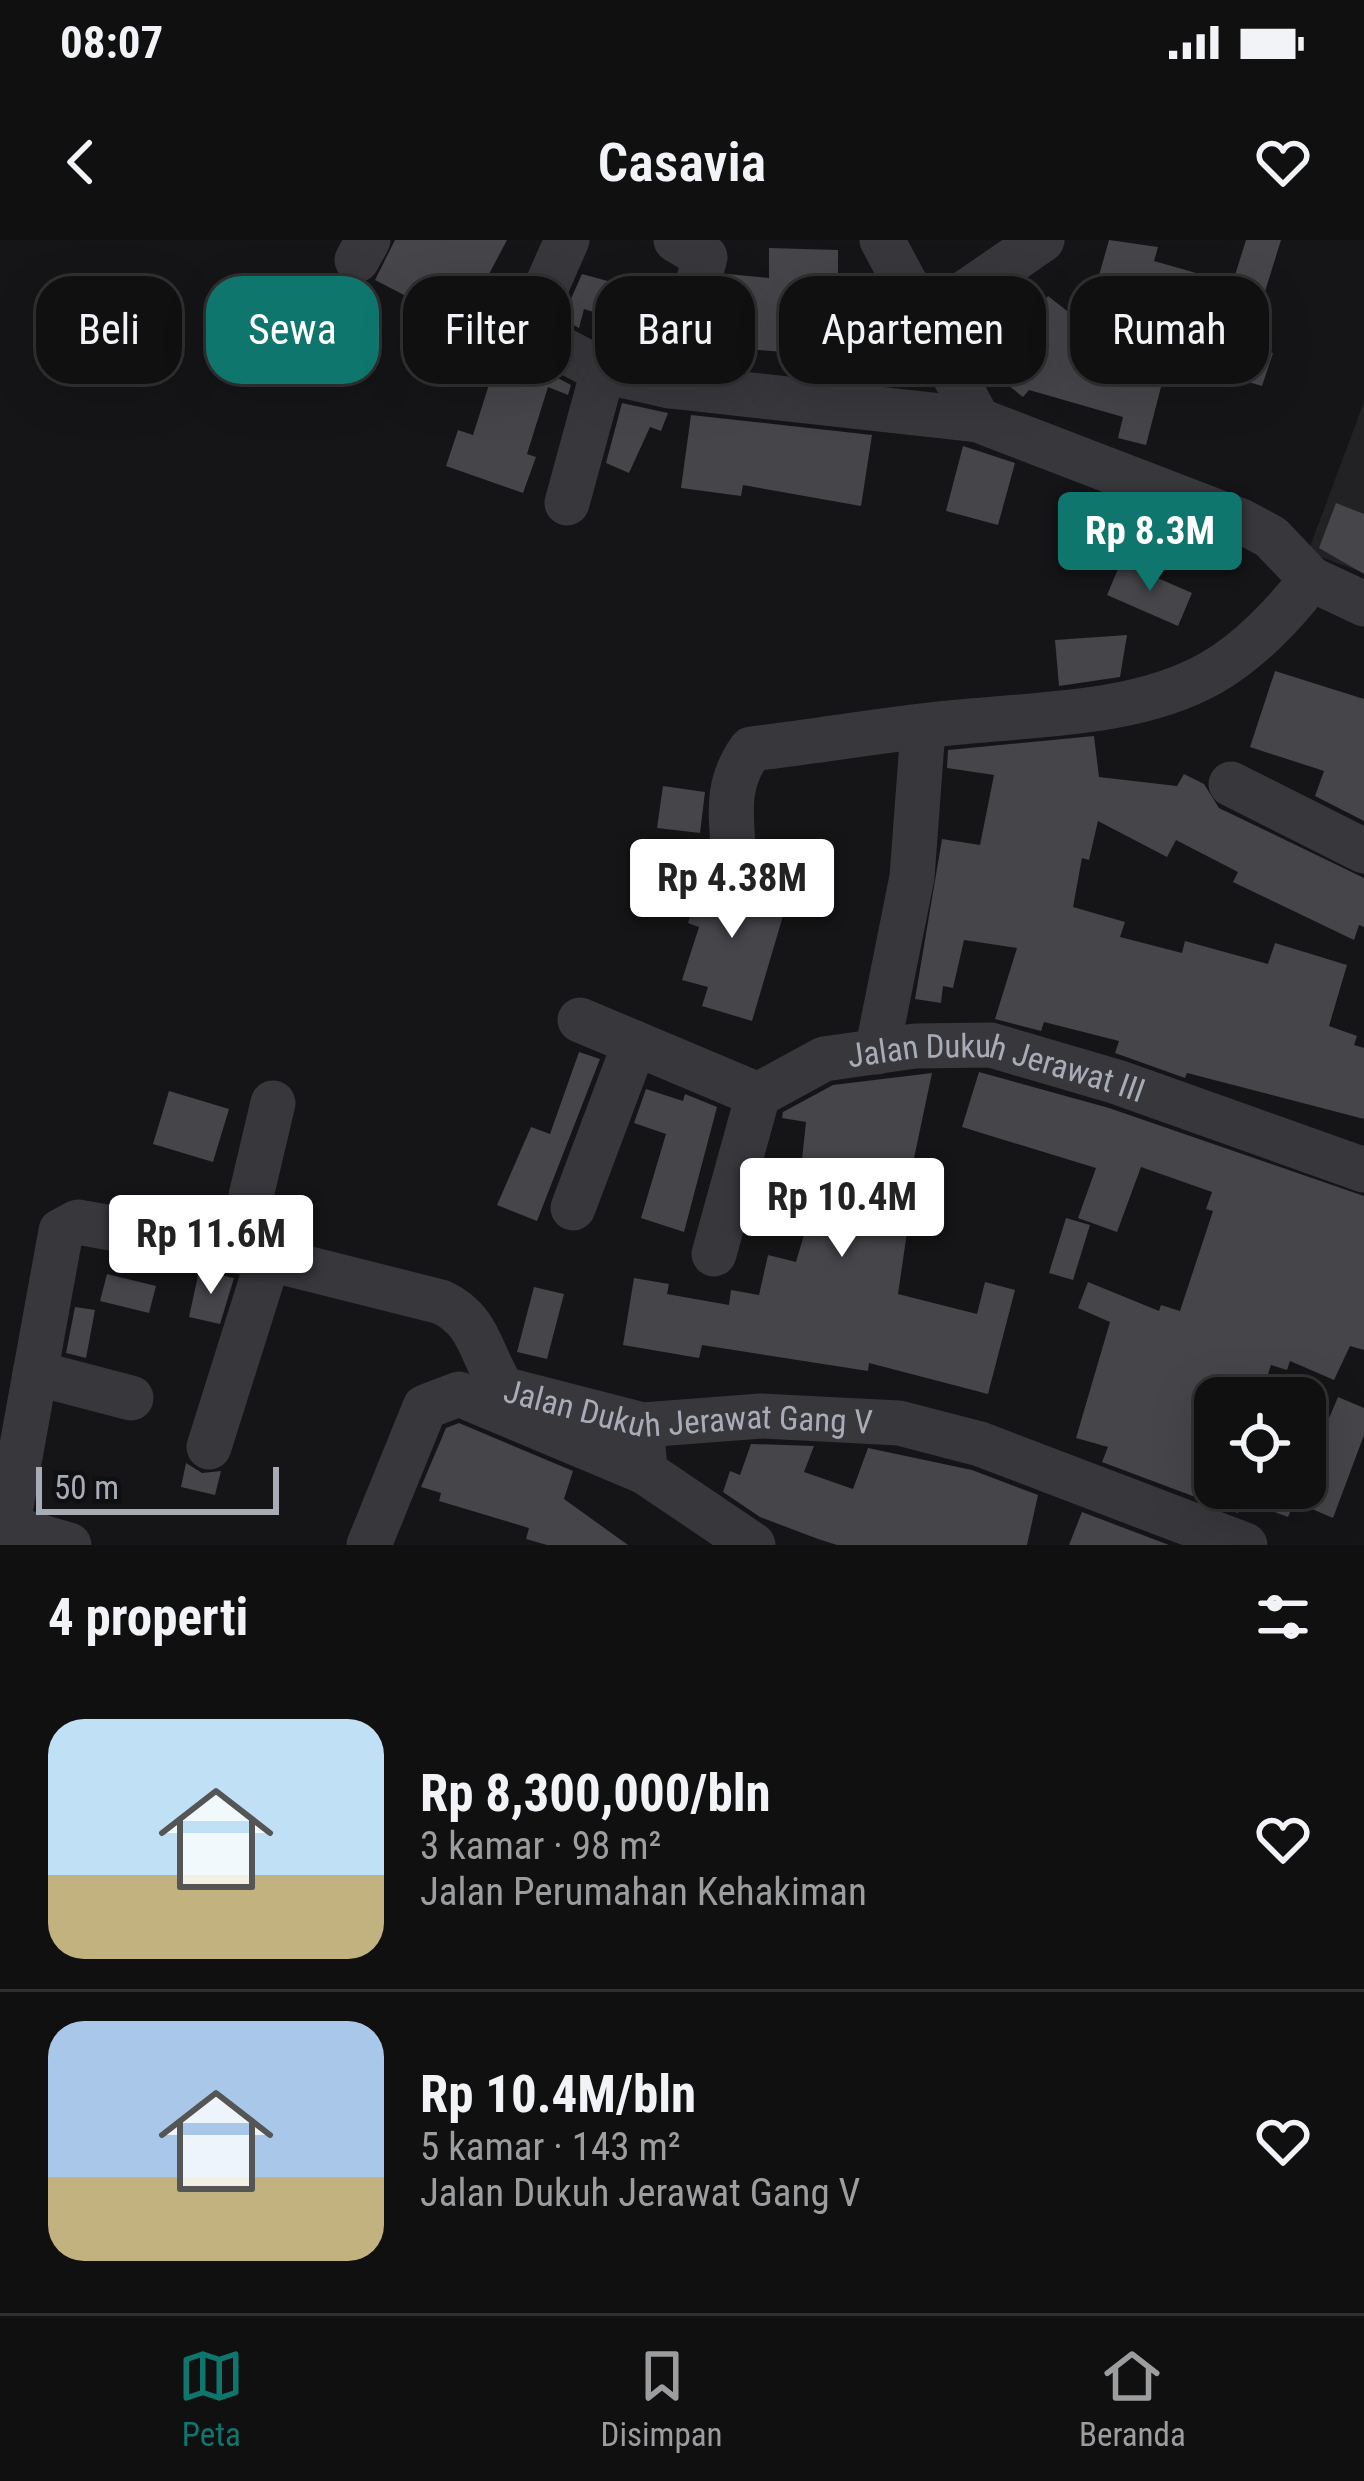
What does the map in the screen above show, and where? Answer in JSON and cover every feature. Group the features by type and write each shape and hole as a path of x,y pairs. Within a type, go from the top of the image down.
{"street":[{"path":"566,240 527,331 595,366"},
{"path":"670,386 705,257 676,240"},
{"path":"882,240 901,276"},
{"path":"990,276 1042,240"},
{"path":"567,502 600,384"},
{"path":"661,384 978,420 1240,520 1271,537 1311,579 1364,604"},
{"path":"958,384 978,420"},
{"path":"733,844 729,798 734,772 751,749 1052,715 1170,690 1213,672 1291,606 1311,579"},
{"path":"877,1052 912,877 923,728"},
{"path":"1231,784 1364,851"},
{"path":"580,1020 758,1095 714,1254"},
{"path":"572,1208 635,1043"},
{"name":"Jalan Dukuh Jerawat III","path":"758,1095 824,1059 991,1045 1117,1082 1364,1171"},
{"path":"209,1447 253,1256 273,1103"},
{"name":"Jalan Dukuh Jerawat Gang V","path":"6,1536 67,1223 253,1256 461,1311 491,1356 506,1402 643,1425 761,1416 899,1424 980,1444 1245,1545"},
{"path":"35,1373 131,1398"},
{"path":"369,1545 425,1407 458,1394 506,1402 645,1472 753,1545"},
{"path":"643,1425 645,1472"},
{"path":"6,1536 69,1545"}],"shaded area":[{"path":"1364,402 1364,573 1308,552"}],"building":[{"path":"395,240 507,240 488,276 403,276 403,294 379,282 377,276"},
{"path":"1109,240 1158,247 1154,261 1206,276 1099,276"},
{"path":"1246,240 1281,240 1269,279 1235,276"},
{"path":"769,248 838,250 838,276 779,276 779,352 755,350 755,277 769,278"},
{"path":"582,274 595,278 595,312 584,309 579,328 571,324 571,299"},
{"path":"1048,296 1070,313 1070,384 1162,384 1146,445 1118,438 1123,417 1029,390 1023,397 1007,384 1046,384"},
{"path":"489,384 571,385 568,395 548,387 527,454 536,457 523,493 446,466 458,430 473,435"},
{"path":"622,403 668,413 661,431 650,427 629,473 606,463"},
{"path":"691,415 872,435 861,506 743,485 741,496 681,488"},
{"path":"963,446 1015,463 998,525 946,511"},
{"path":"1336,503 1364,514 1364,574 1319,548"},
{"path":"1121,562 1192,593 1178,626 1107,595"},
{"path":"1127,635 1120,677 1059,686 1055,640"},
{"path":"1275,671 1364,699 1364,821 1315,796 1324,771 1250,747"},
{"path":"1094,736 1099,777 1177,786 1184,774 1204,784 1219,808 1364,878 1364,927 1359,925 1354,940 1233,882 1238,872 1176,840 1167,857 1098,821 1089,860 1082,858 1073,907 1125,922 1120,937 1182,953 1185,941 1268,964 1275,943 1347,965 1329,1026 1357,1036 1354,1045 1364,1048 1364,1119 1187,1073 1185,1078 1115,1053 1119,1041 1044,1022 1041,1031 995,1019 1017,948 964,940 953,988 943,986 941,1003 915,999 942,839 980,845 994,775 947,768 948,750"},
{"path":"663,786 705,792 700,833 657,828"},
{"path":"707,855 720,869 734,872 731,883 788,899 752,1021 702,1006 708,987 682,980 699,927 688,923"},
{"path":"579,1052 600,1059 537,1221 497,1205 531,1127 550,1134"},
{"path":"979,1072 1109,1108 1364,1196 1364,1350 1350,1346 1334,1380 1290,1361 1287,1370 1271,1365 1267,1377 1194,1377 1194,1496 1102,1462 1108,1447 1076,1438 1110,1322 1078,1308 1088,1282 1159,1311 1161,1305 1180,1311 1213,1211 1206,1209 1212,1192 1141,1167 1117,1232 1078,1218 1096,1168 962,1127"},
{"path":"932,1073 913,1163 917,1164 898,1294 977,1314 985,1282 1015,1290 988,1394 869,1363 868,1371 702,1345 699,1358 623,1345 634,1278 669,1284 667,1294 729,1305 731,1290 759,1295 768,1255 796,1262 812,1207 797,1206 806,1122 782,1118 783,1112 833,1085"},
{"path":"646,1089 683,1101 685,1094 717,1107 684,1232 641,1218 666,1134 634,1123"},
{"path":"169,1091 229,1109 213,1162 153,1144"},
{"path":"1066,1218 1090,1225 1073,1280 1049,1273"},
{"path":"199,1271 234,1278 220,1324 189,1317"},
{"path":"107,1274 156,1286 149,1313 100,1301"},
{"path":"534,1287 564,1294 547,1359 517,1352"},
{"path":"75,1307 95,1310 86,1358 66,1353"},
{"path":"1338,1397 1364,1408 1364,1435 1333,1518 1312,1509 1326,1509 1326,1425"},
{"path":"459,1423 573,1471 564,1499 628,1545 547,1545 526,1539 529,1528 439,1501 441,1493 421,1487 446,1428"},
{"path":"751,1444 814,1446 804,1472 853,1489 868,1448 972,1470 1038,1495 1027,1545 837,1545 818,1539 760,1517 723,1492 730,1471 740,1475"},
{"path":"186,1463 202,1473 221,1471 215,1495 181,1487"},
{"path":"1267,1509 1291,1509 1288,1517"},
{"path":"1082,1512 1169,1545 1069,1545"}]}
